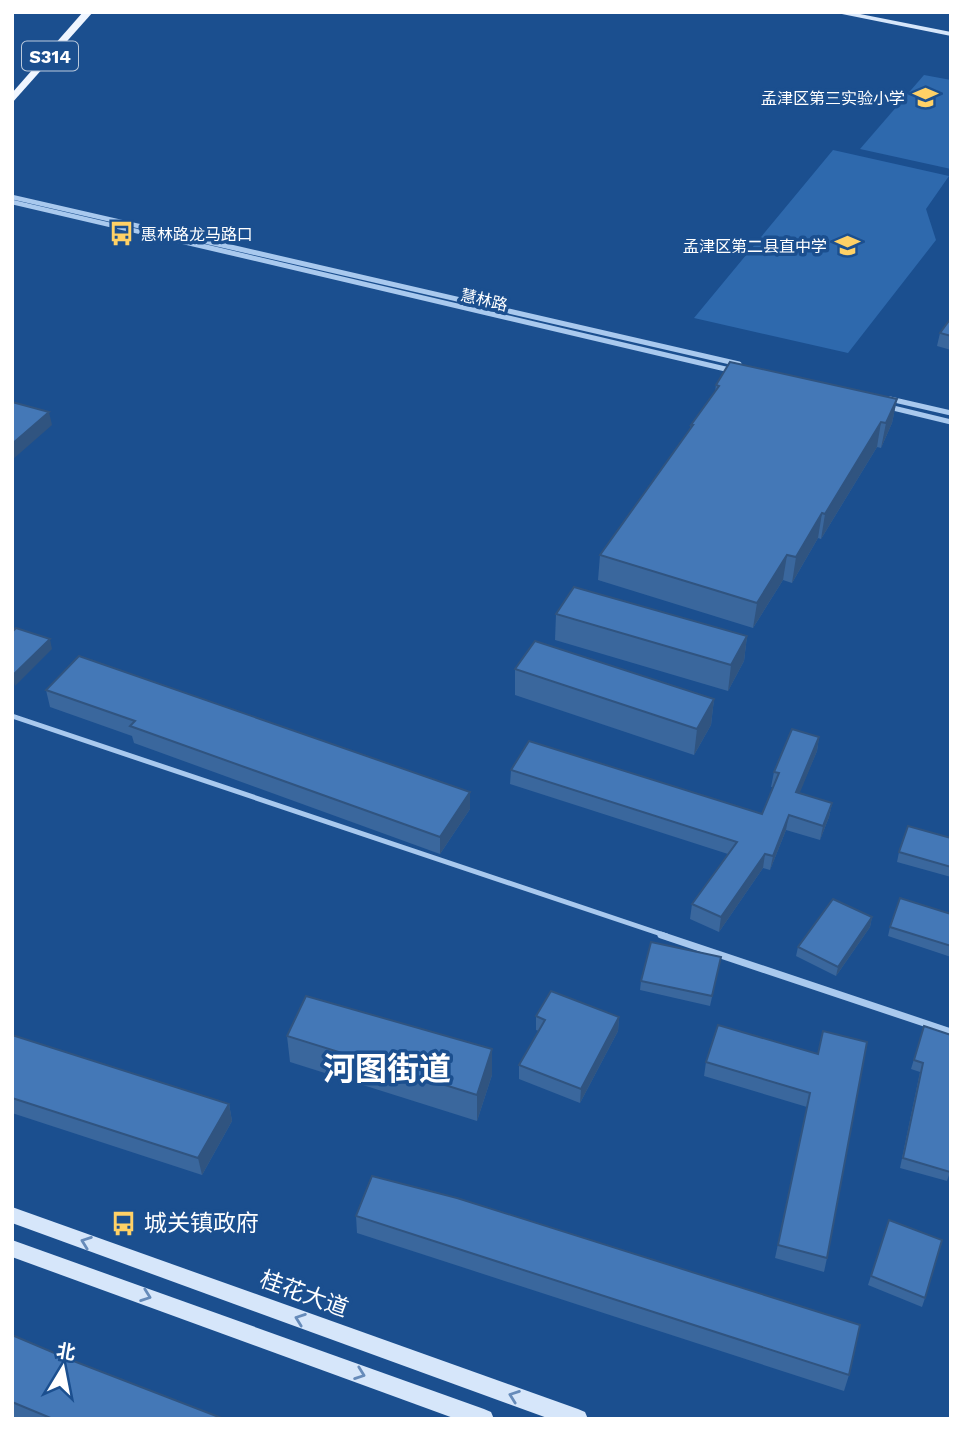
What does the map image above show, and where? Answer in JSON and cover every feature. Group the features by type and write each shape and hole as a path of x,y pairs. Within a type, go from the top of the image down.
{"main road":[{"name":"S314","path":"12,82 74,12"},
{"name":"S314","path":"12,100 88,12"},
{"path":"836,12 951,31"},
{"path":"861,12 951,31"},
{"name":"桂花大道","path":"12,1215 578,1419"},
{"path":"12,1248 484,1419"}],"street":[{"name":"慧林路","path":"12,199 747,366"},
{"name":"慧林路","path":"12,199 747,374"},
{"path":"883,398 951,413"},
{"path":"883,406 951,422"}],"lane":[{"path":"12,716 951,1032"}],"shaded area":[{"name":"孟津区第三实验小学","path":"924,75 951,80 951,169 860,149"},
{"name":"孟津区第二县直中学","path":"833,150 949,176 926,209 936,240 848,353 694,318"}],"building":[{"path":"951,318 951,336 940,333"},
{"path":"730,362 897,399 886,423 881,422 796,557 787,555 757,603 600,555 693,425 719,386 716,385"},
{"path":"12,402 49,412 12,444"},
{"path":"574,587 747,636 731,665 556,614"},
{"path":"16,628 50,639 12,676 12,632"},
{"path":"535,641 714,699 697,729 515,669"},
{"path":"79,656 470,792 440,837 130,726 135,721 46,690"},
{"path":"792,729 819,737 796,792 832,803 823,826 789,815 773,856 765,854 721,917 692,904 737,842 511,770 529,741 762,814 779,773 774,772"},
{"path":"908,826 951,838 951,867 899,852"},
{"path":"900,898 951,914 951,946 890,927"},
{"path":"833,899 872,917 838,967 798,947"},
{"path":"651,942 721,957 712,996 641,981"},
{"path":"551,991 619,1017 581,1089 519,1065 545,1020 536,1016"},
{"path":"306,996 492,1049 477,1095 287,1036"},
{"path":"718,1025 818,1054 823,1031 867,1042 827,1258 778,1245 810,1093 706,1062"},
{"path":"924,1026 951,1035 950,1172 903,1158 923,1063 914,1060"},
{"path":"12,1035 229,1104 198,1158 12,1098"},
{"path":"372,1176 457,1198 860,1325 849,1375 356,1216"},
{"path":"889,1220 942,1240 925,1298 871,1276"},
{"path":"12,1335 224,1419 53,1419 12,1402"}],"place":[{"name":"孟津区第三实验小学","path":"925,98"},
{"name":"惠林路龙马路口","path":"121,234"},
{"name":"孟津区第二县直中学","path":"847,246"},
{"name":"城关镇政府","path":"124,1223"}],"district":[{"name":"河图街道","path":"387,1069"}]}
